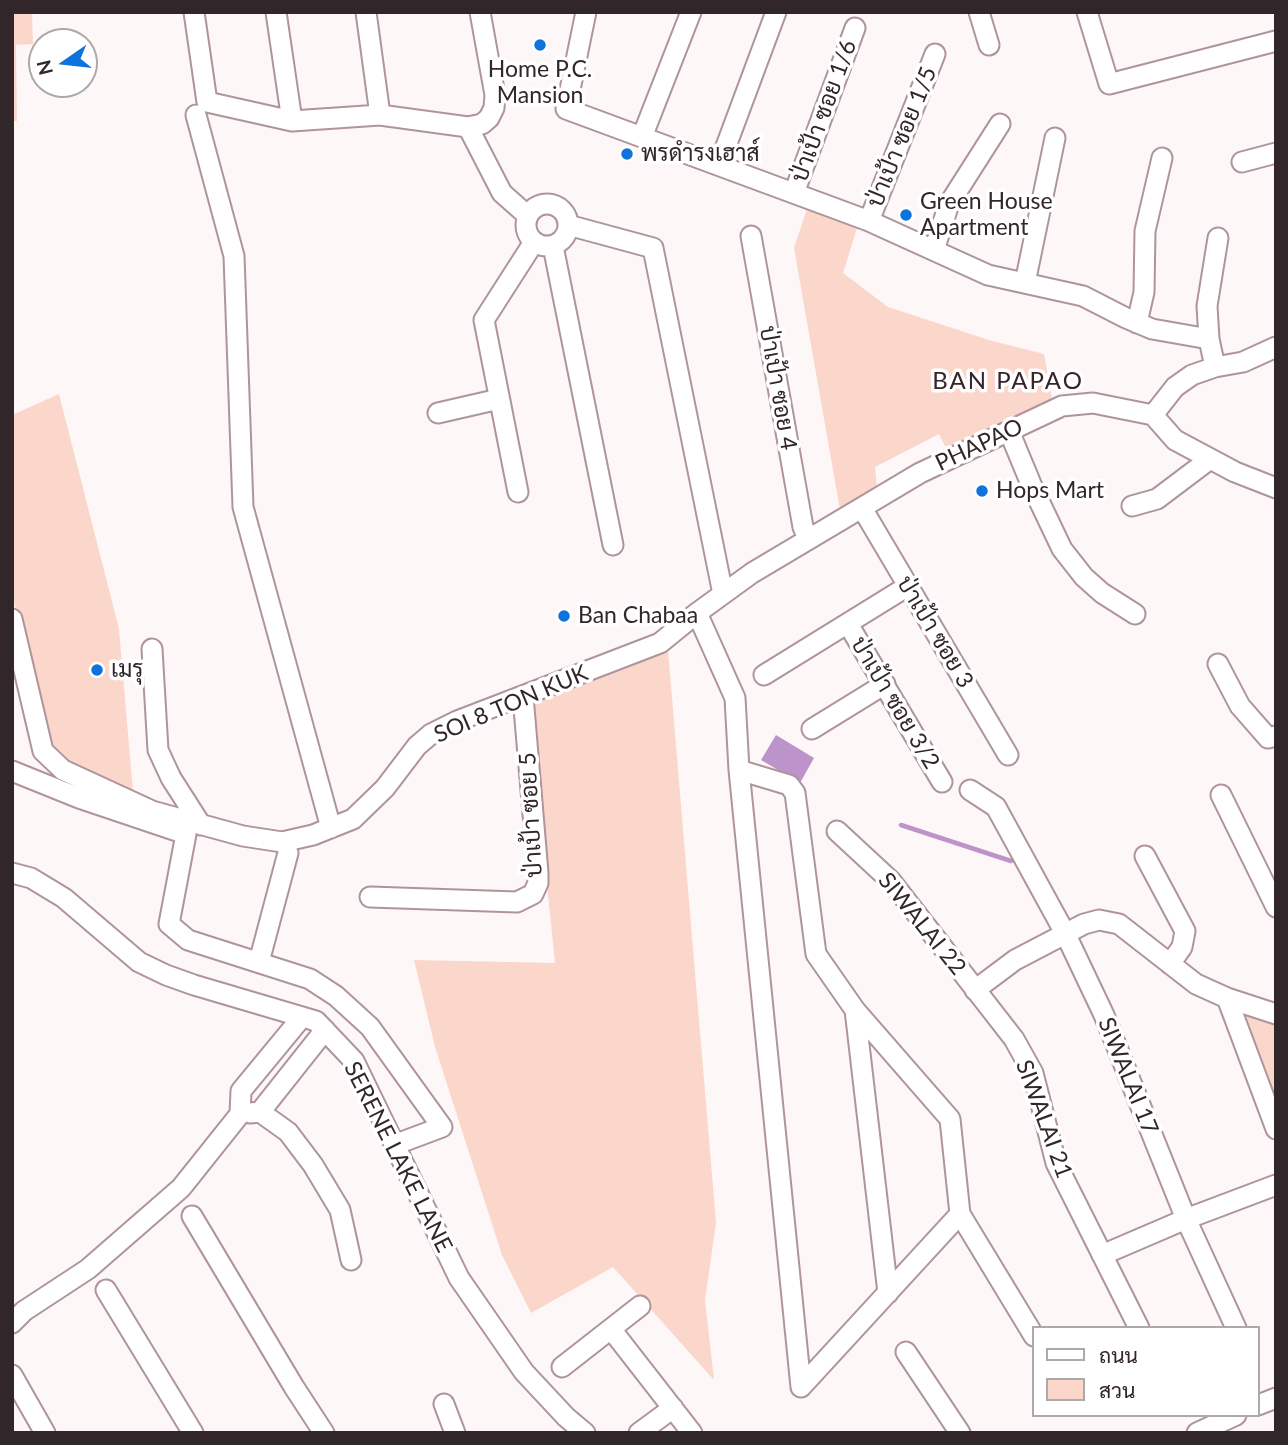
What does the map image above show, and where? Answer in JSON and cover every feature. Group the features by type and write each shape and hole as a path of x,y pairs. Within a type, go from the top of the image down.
{"street":[{"path":"194,12 207,102 292,121 380,115 468,127 482,124 494,108 495,95 480,12"},
{"path":"276,12 292,121"},
{"path":"366,12 380,115"},
{"path":"586,12 566,109 869,221 988,275 1083,296 1137,323 1209,339"},
{"path":"642,137 691,12"},
{"path":"719,165 776,12"},
{"path":"979,12 989,45"},
{"path":"1087,12 1109,84 1276,41"},
{"name":"ป่าเป้า ซอย 1/6","path":"794,193 855,28"},
{"name":"ป่าเป้า ซอย 1/5","path":"869,221 935,54"},
{"path":"196,115 234,256 243,507 331,828"},
{"path":"934,250 949,204 1000,124"},
{"path":"468,127 502,193 528,216"},
{"path":"1025,283 1055,138"},
{"path":"1242,162 1276,153"},
{"path":"1137,323 1144,292 1145,231 1162,158"},
{"path":"552,205 564,212 568,225 564,238 553,246 534,242 526,229 528,216 538,206 552,205"},
{"path":"568,225 653,248 723,594"},
{"name":"ป่าเป้า ซอย 4","path":"751,236 803,527 808,538"},
{"path":"1215,367 1209,339 1207,306 1218,238"},
{"path":"518,492 484,320 534,242"},
{"path":"553,246 613,545"},
{"path":"1276,347 1243,362 1192,375 1175,387 1153,415 1175,440 1210,459 1276,488"},
{"path":"438,413 499,399"},
{"name":"PHAPAO","path":"697,613 808,538 920,473 1062,406 1093,403 1153,415"},
{"path":"1010,431 1031,484 1062,549 1084,577 1102,593 1135,614"},
{"path":"1132,506 1157,499 1210,459"},
{"name":"ป่าเป้า ซอย 3","path":"862,508 1008,755"},
{"path":"764,676 908,586"},
{"path":"697,613 735,698 739,770 801,1387 960,1214"},
{"name":"SOI 8 TON KUK","path":"12,619 43,751 63,769 152,811 243,836 282,842 313,835 353,819 385,788 416,746 431,734 457,721 660,643 697,613"},
{"name":"ป่าเป้า ซอย 3/2","path":"848,624 942,782"},
{"path":"152,649 158,750 171,778 201,825"},
{"path":"1218,664 1240,706 1268,737 1276,736"},
{"path":"812,729 885,684"},
{"name":"ป่าเป้า ซอย 5","path":"370,897 517,902 533,894 538,883 538,873 523,696"},
{"path":"739,770 789,785 795,793 816,954 855,1010 950,1119 960,1214 1032,1333"},
{"path":"12,771 79,798 186,834 169,923 188,940 310,979 336,996 370,1027 442,1127 394,1145"},
{"name":"SIWALAI 17","path":"970,790 996,807 1066,935 1104,1015 1186,1219 1235,1326"},
{"path":"1221,795 1276,908"},
{"name":"SIWALAI 22","path":"836,831 891,881 975,990"},
{"path":"259,962 288,853"},
{"path":"1145,856 1185,931 1182,947 1170,964"},
{"name":"SERENE LAKE LANE","path":"12,873 31,878 64,898 139,962 194,985 316,1021 354,1061 459,1278 524,1372 584,1433"},
{"path":"975,990 1015,960 1084,924 1099,920 1119,924 1196,984 1227,998 1275,1011"},
{"name":"SIWALAI 21","path":"975,990 1014,1039 1032,1073 1056,1163 1138,1326"},
{"path":"1227,998 1276,1129"},
{"path":"855,1010 888,1293"},
{"path":"302,1017 242,1091 250,1113 288,1132 313,1165 340,1210 351,1260"},
{"path":"12,1323 24,1311 88,1269 181,1188 325,1030"},
{"path":"1102,1255 1276,1185"},
{"path":"192,1216 294,1388 324,1433"},
{"path":"106,1290 193,1433"},
{"path":"562,1367 640,1306"},
{"path":"611,1329 692,1433"},
{"path":"906,1352 960,1433"},
{"path":"12,1374 45,1433"},
{"path":"444,1404 455,1433"},
{"path":"639,1433 673,1408"},
{"path":"1197,1433 1232,1417"}],"green space":[{"path":"12,12 32,12 32,28 28,28 28,44 16,45 17,121 12,121"},
{"path":"807,209 857,228 843,273 888,307 989,340 1044,354 1053,404 947,450 939,434 875,467 877,488 840,510 794,248"},
{"path":"59,394 119,629 133,792 68,761 49,748 12,593 12,415"},
{"path":"668,650 716,1223 705,1300 714,1380 613,1267 531,1313 502,1255 435,1047 414,960 555,963 528,698"},
{"path":"1241,1012 1276,1024 1276,1104"}],"shaded area":[{"path":"776,735 814,758 800,783 761,760"}],"waterway":[{"path":"901,825 1011,861"}],"place":[{"name":"Home P.C. Mansion","path":"540,45"},
{"name":"พรดำรงเฮาส์","path":"627,154"},
{"name":"Green House Apartment","path":"906,215"},
{"name":"Hops Mart","path":"982,491"},
{"name":"Ban Chabaa","path":"564,616"},
{"name":"เมรุ","path":"97,670"}],"district":[{"name":"BAN PAPAO","path":"1008,381"}]}
